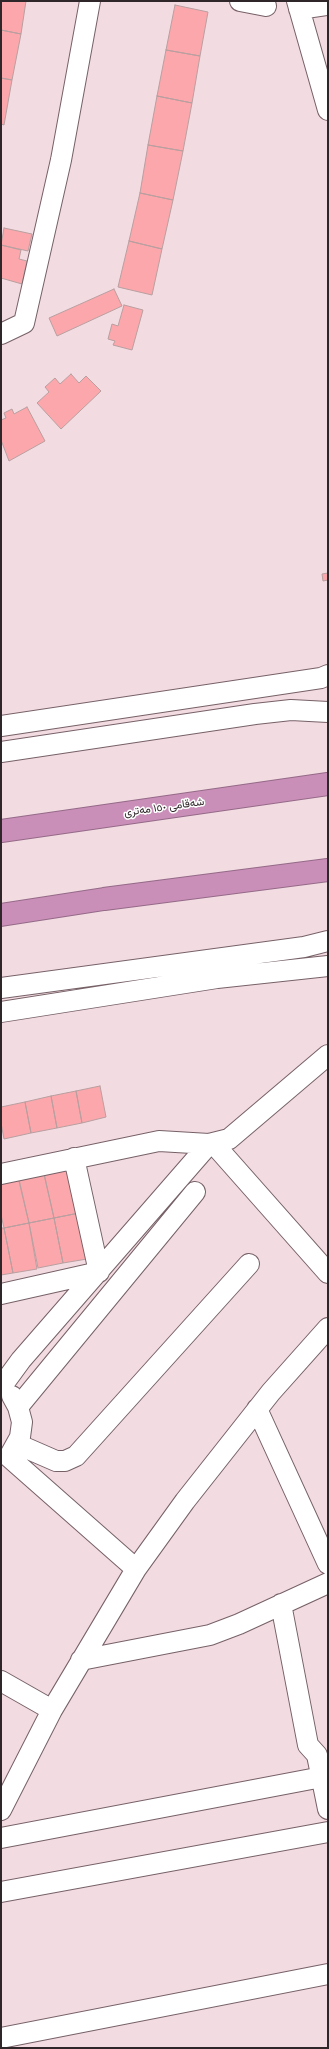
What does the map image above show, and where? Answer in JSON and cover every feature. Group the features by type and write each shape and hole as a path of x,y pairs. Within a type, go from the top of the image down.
{"highway":[{"name":"شەقامی ١٥٠ مەتری","path":"1,831 328,784"},
{"path":"1,915 104,899 328,870"}],"street":[{"path":"1,334 24,323 61,160 90,1"},
{"path":"240,1 266,6"},
{"path":"326,6 298,5 328,110"},
{"path":"1,726 328,676"},
{"path":"1,752 255,714 291,710 328,712"},
{"path":"1,988 304,947 328,941"},
{"path":"1,1012 217,978 328,966"},
{"path":"1,1174 159,1141 211,1144 229,1139 328,1055"},
{"path":"9,1455 22,1422 18,1407 11,1394 2,1385 21,1360 211,1144"},
{"path":"211,1144 328,1273"},
{"path":"74,1158 99,1272"},
{"path":"18,1407 195,1192"},
{"path":"9,1455 56,1461 65,1461 76,1456 249,1264"},
{"path":"1,1294 99,1272"},
{"path":"4,1798 52,1710 136,1569 185,1501 257,1409 328,1328"},
{"path":"257,1409 328,1564"},
{"path":"9,1455 136,1569"},
{"path":"81,1660 210,1635 328,1585"},
{"path":"281,1604 308,1745 323,1753 322,1777 328,1809"},
{"path":"1,1681 52,1710"},
{"path":"1,1838 322,1777"},
{"path":"1,1892 328,1832"},
{"path":"1,2038 328,1974"}],"building":[{"path":"1,1 26,1 21,34 1,30"},
{"path":"175,5 208,12 200,56 166,50"},
{"path":"1,30 21,34 12,80 1,78"},
{"path":"166,50 200,56 192,103 157,96"},
{"path":"1,78 12,80 4,125 1,124"},
{"path":"157,96 192,103 183,151 148,145"},
{"path":"148,145 183,151 173,200 140,193"},
{"path":"140,193 173,200 162,249 129,241"},
{"path":"4,228 32,234 28,251 1,245"},
{"path":"129,241 162,249 152,295 118,287"},
{"path":"1,245 21,250 19,259 27,261 22,284 1,278"},
{"path":"114,289 122,306 57,336 49,318"},
{"path":"124,305 143,310 132,350 113,345 115,341 108,339 112,324 118,326"},
{"path":"71,374 79,383 86,376 101,391 61,429 37,403 49,392 45,387 55,378 60,384"},
{"path":"27,407 45,441 9,461 1,440 1,420 6,418 4,413 12,409 14,414"},
{"path":"328,573 328,580 323,581 322,574"},
{"path":"100,1086 106,1117 82,1123 76,1091"},
{"path":"76,1091 82,1123 57,1128 51,1096"},
{"path":"51,1096 57,1128 31,1133 25,1102"},
{"path":"25,1102 31,1133 4,1139 1,1123 1,1107"},
{"path":"67,1163 79,1213 54,1218 43,1169"},
{"path":"43,1170 54,1218 29,1223 18,1175"},
{"path":"17,1173 29,1223 4,1228 1,1215 1,1177"},
{"path":"79,1213 87,1259 63,1263 54,1218"},
{"path":"54,1218 63,1263 38,1268 29,1223"},
{"path":"29,1223 37,1269 13,1273 4,1228"},
{"path":"1,1228 4,1228 13,1273 1,1275"}]}
